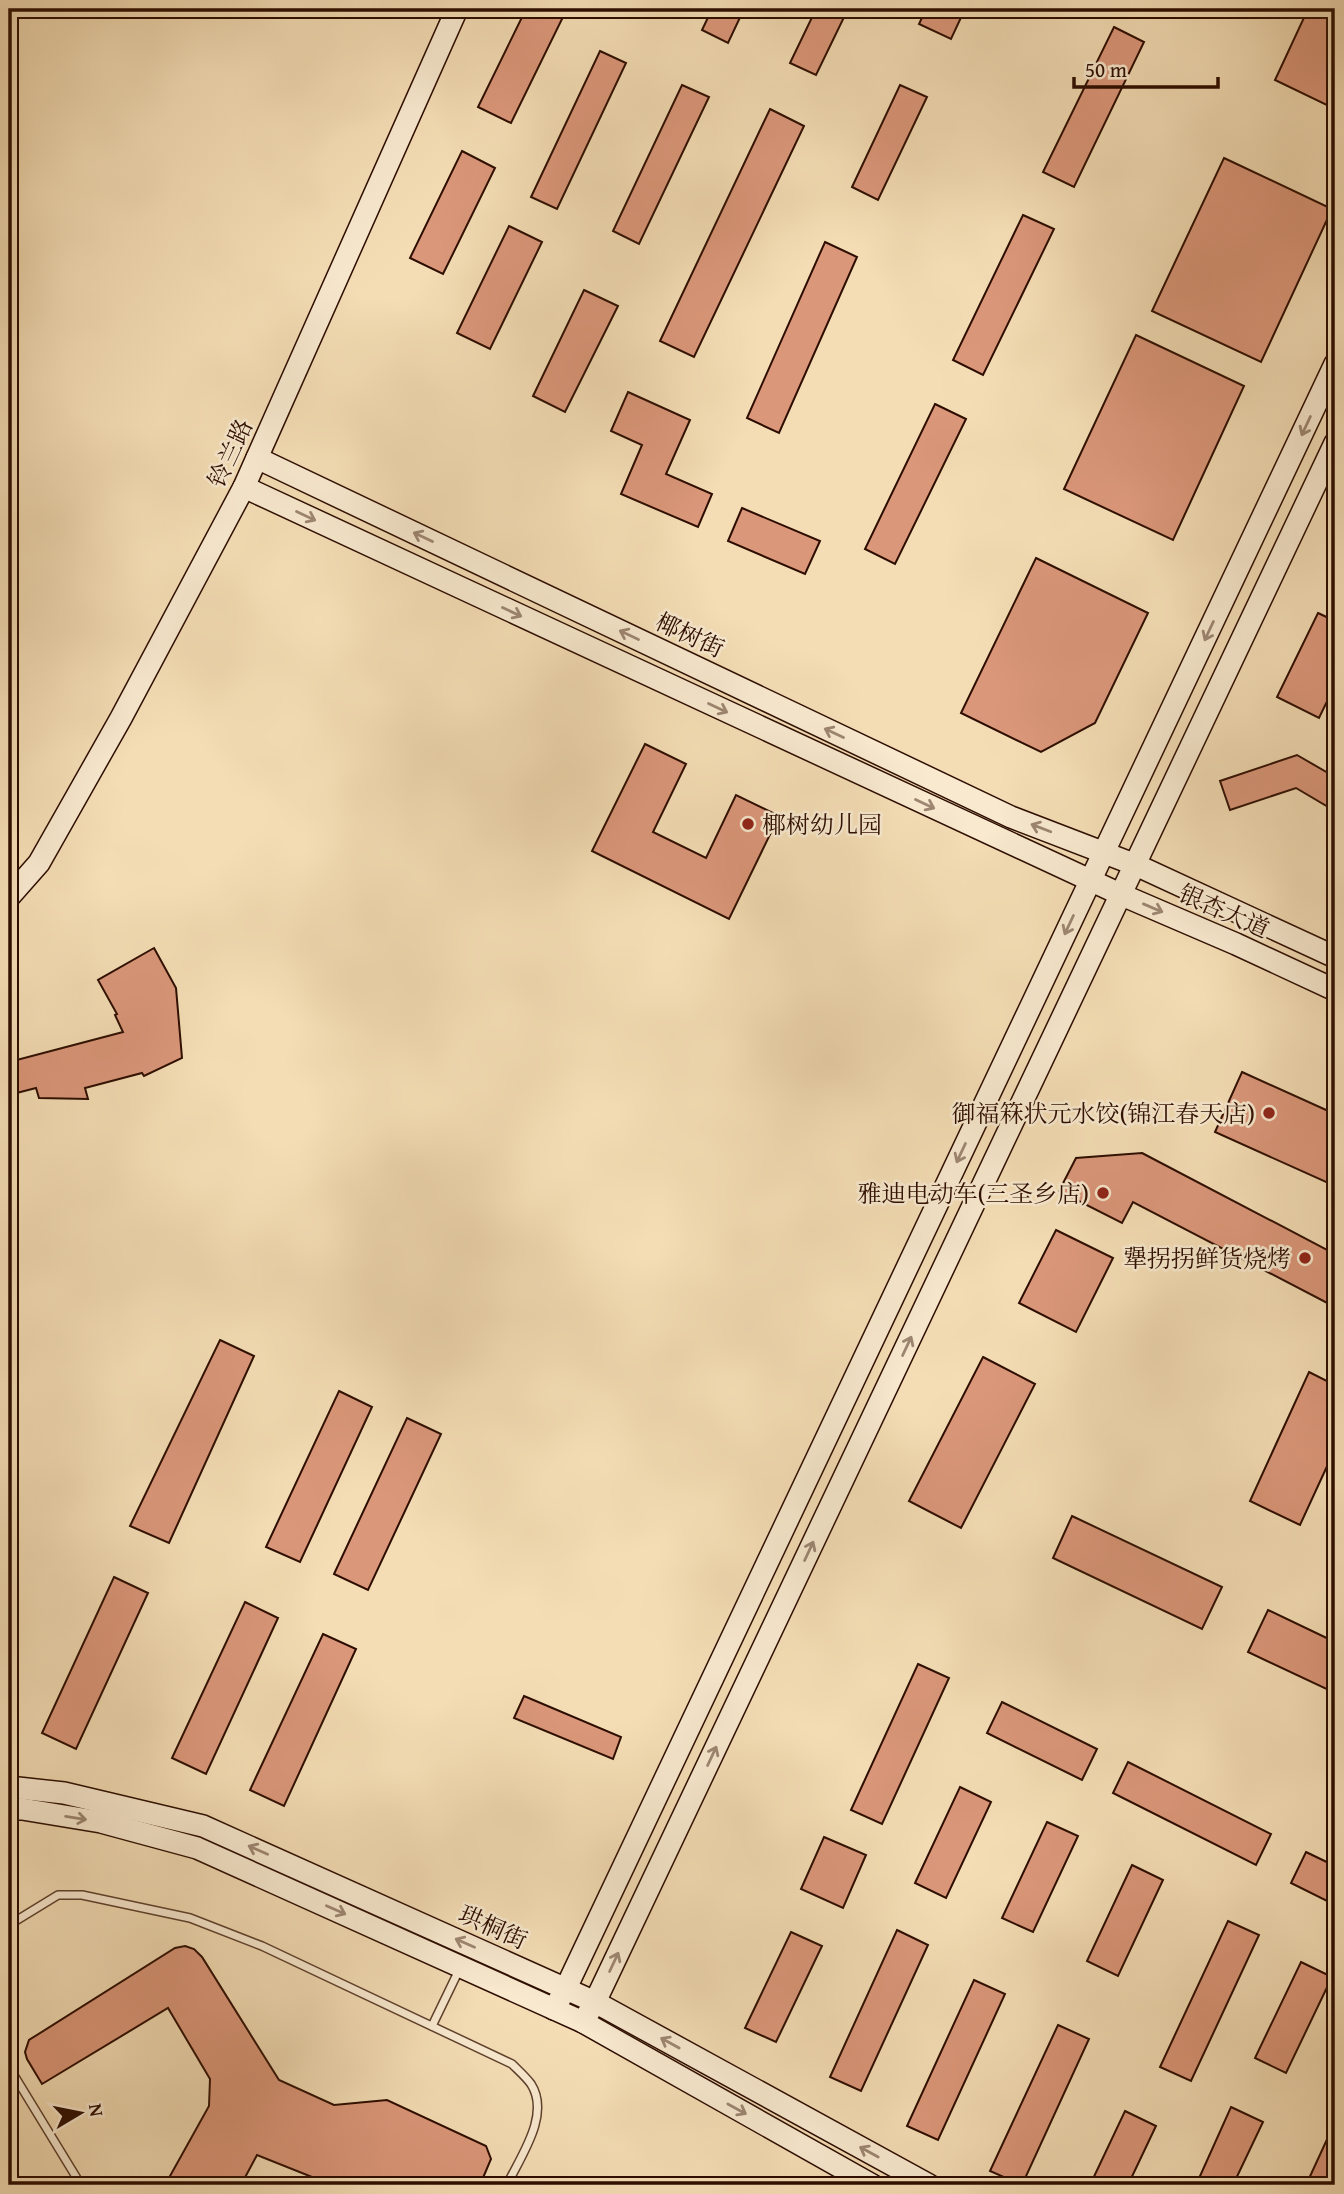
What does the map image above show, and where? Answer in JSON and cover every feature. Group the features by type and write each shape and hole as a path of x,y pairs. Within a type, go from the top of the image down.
{"street":[{"name":"铃兰路","path":"9,897 46,851 121,718 244,487 457,9"},
{"path":"554,2009 1335,364"},
{"path":"583,2022 595,2002 1335,443"},
{"name":"椰树街","path":"257,458 1011,817 1104,852"},
{"path":"244,487 1090,880"},
{"name":"银杏大道","path":"1104,852 1335,957"},
{"name":"银杏大道","path":"1090,880 1335,990"},
{"name":"珙桐街","path":"9,1787 64,1793 203,1826 595,2002 929,2185"},
{"name":"珙桐街","path":"9,1809 101,1822 197,1848 583,2022 872,2185"}],"lane":[{"path":"9,1925 58,1895 82,1895 190,1918 262,1946 512,2064 531,2084 538,2104 535,2127 507,2185"},
{"path":"432,2026 460,1966"},
{"path":"9,2067 81,2185"}],"building":[{"path":"526,9 547,9 563,17 511,123 478,107"},
{"path":"712,9 744,9 728,43 702,30"},
{"path":"816,9 848,9 816,75 790,63"},
{"path":"926,9 965,9 951,39 919,24"},
{"path":"1308,9 1335,9 1335,47 1330,57 1335,60 1335,109 1275,80"},
{"path":"1114,27 1144,42 1074,187 1043,172"},
{"path":"600,51 626,63 557,209 531,197"},
{"path":"682,85 709,97 639,244 613,231"},
{"path":"900,85 927,97 878,200 852,187"},
{"path":"770,109 804,126 694,357 660,341"},
{"path":"462,151 495,168 443,274 410,258"},
{"path":"1224,158 1332,209 1261,362 1152,311"},
{"path":"1023,215 1054,229 983,375 953,360"},
{"path":"509,226 542,242 490,349 457,333"},
{"path":"825,242 857,257 779,433 747,418"},
{"path":"584,290 618,306 565,412 533,396"},
{"path":"1136,335 1244,386 1173,540 1064,489"},
{"path":"628,392 690,420 666,474 712,494 698,527 621,494 642,445 611,431"},
{"path":"935,404 966,419 895,564 865,549"},
{"path":"742,508 820,541 805,574 728,541"},
{"path":"1036,558 1148,613 1095,723 1041,752 961,713"},
{"path":"1318,613 1335,621 1335,685 1319,718 1277,697"},
{"name":"椰树幼儿园","path":"645,744 686,764 653,832 706,858 736,795 779,816 729,919 592,851"},
{"path":"1297,755 1335,777 1335,811 1296,788 1230,810 1220,781"},
{"path":"154,948 176,988 182,1058 144,1076 142,1073 85,1088 88,1099 39,1098 36,1088 9,1095 9,1062 123,1032 115,1015 117,1014 98,980"},
{"path":"1242,1072 1335,1114 1335,1186 1215,1132"},
{"path":"1142,1153 1335,1254 1335,1307 1133,1202 1122,1223 1059,1191 1076,1158"},
{"path":"1056,1230 1113,1258 1076,1332 1019,1303"},
{"path":"220,1340 254,1356 169,1543 130,1526"},
{"path":"983,1357 1035,1384 961,1528 909,1501"},
{"path":"1309,1372 1335,1385 1335,1449 1300,1525 1250,1501"},
{"path":"339,1391 372,1407 300,1562 266,1547"},
{"path":"407,1418 441,1434 368,1590 334,1574"},
{"path":"1072,1516 1222,1587 1202,1629 1053,1558"},
{"path":"114,1577 148,1593 76,1749 42,1733"},
{"path":"245,1602 278,1618 206,1774 172,1758"},
{"path":"1268,1610 1335,1642 1335,1693 1248,1652"},
{"path":"323,1634 356,1649 284,1806 250,1790"},
{"path":"918,1664 949,1678 882,1824 851,1810"},
{"path":"524,1696 621,1737 613,1759 514,1718"},
{"path":"1002,1702 1097,1749 1082,1780 987,1733"},
{"path":"1128,1762 1271,1834 1256,1865 1113,1793"},
{"path":"960,1787 991,1802 946,1898 915,1883"},
{"path":"1047,1822 1078,1836 1033,1932 1002,1918"},
{"path":"824,1837 866,1855 843,1908 801,1889"},
{"path":"1306,1852 1335,1866 1335,1905 1291,1883"},
{"path":"1132,1865 1163,1880 1118,1976 1087,1961"},
{"path":"1228,1921 1259,1935 1191,2081 1160,2067"},
{"path":"897,1930 928,1945 861,2091 830,2077"},
{"path":"791,1932 822,1946 776,2042 745,2028"},
{"path":"185,1946 194,1949 202,1957 279,2080 334,2105 387,2100 486,2146 491,2159 480,2185 332,2185 257,2155 241,2185 165,2185 209,2106 210,2079 168,2008 42,2084 27,2059 25,2052 29,2040 175,1948"},
{"path":"1301,1962 1332,1977 1286,2073 1255,2058"},
{"path":"974,1980 1005,1994 938,2140 907,2126"},
{"path":"1058,2025 1089,2039 1022,2185 990,2171"},
{"path":"1231,2107 1263,2122 1233,2185 1196,2185"},
{"path":"1125,2111 1156,2126 1128,2185 1090,2185"},
{"path":"1335,2122 1335,2185 1306,2185"}],"place":[{"name":"椰树幼儿园","path":"748,824"},
{"name":"御福箖状元水饺(锦江春天店)","path":"1269,1113"},
{"name":"雅迪电动车(三圣乡店)","path":"1103,1193"},
{"name":"犟拐拐鲜货烧烤","path":"1305,1258"}]}
